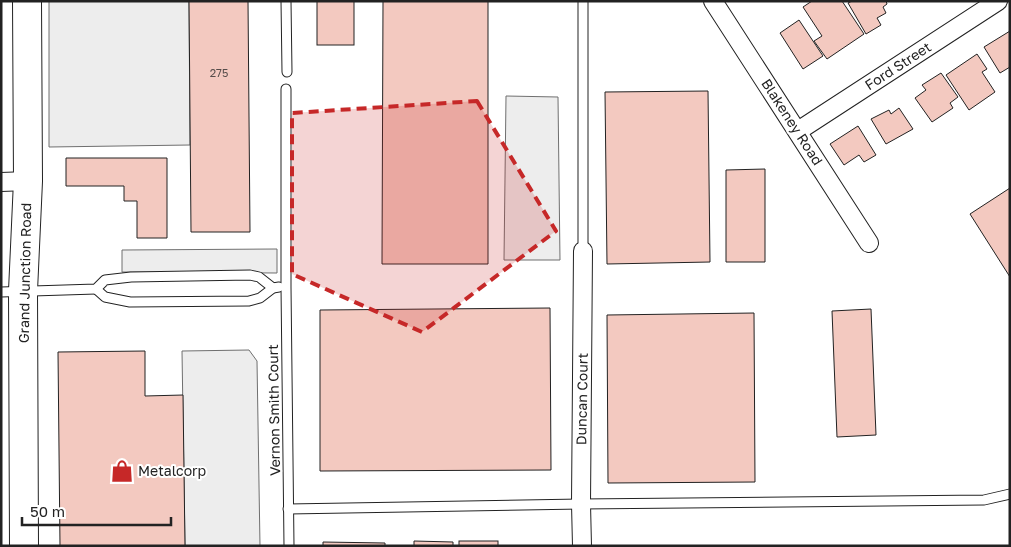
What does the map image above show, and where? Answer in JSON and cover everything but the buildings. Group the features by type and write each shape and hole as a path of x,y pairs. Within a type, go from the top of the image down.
{"highway":[{"name":"Grand Junction Road","path":"24,546 12,292 28,181 27,1"}],"street":[{"name":"Blakeney Road","path":"713,1 869,242"},
{"name":"Ford Street","path":"798,131 998,1"},
{"path":"1,182 28,181"},
{"name":"Duncan Court","path":"582,546 584,252"}],"lane":[{"path":"286,1 287,72"},
{"path":"583,1 584,252"},
{"name":"Vernon Smith Court","path":"286,90 288,546"},
{"path":"96,289 105,280 131,277 250,275 260,277 273,288"},
{"path":"12,292 96,289 105,296 130,302 249,301 260,298 273,288 286,287"},
{"path":"288,509 984,500 1010,494"}],"highlighted area":[{"path":"477,101 556,231 422,332 292,274 292,113"}],"shaded area":[{"path":"49,1 189,1 190,145 49,147"},
{"path":"506,96 558,97 560,260 504,260"},
{"path":"277,249 277,273 122,272 122,250"},
{"path":"249,350 257,361 260,546 185,546 182,351"}],"place":[{"name":"Metalcorp","path":"122,471"}]}
